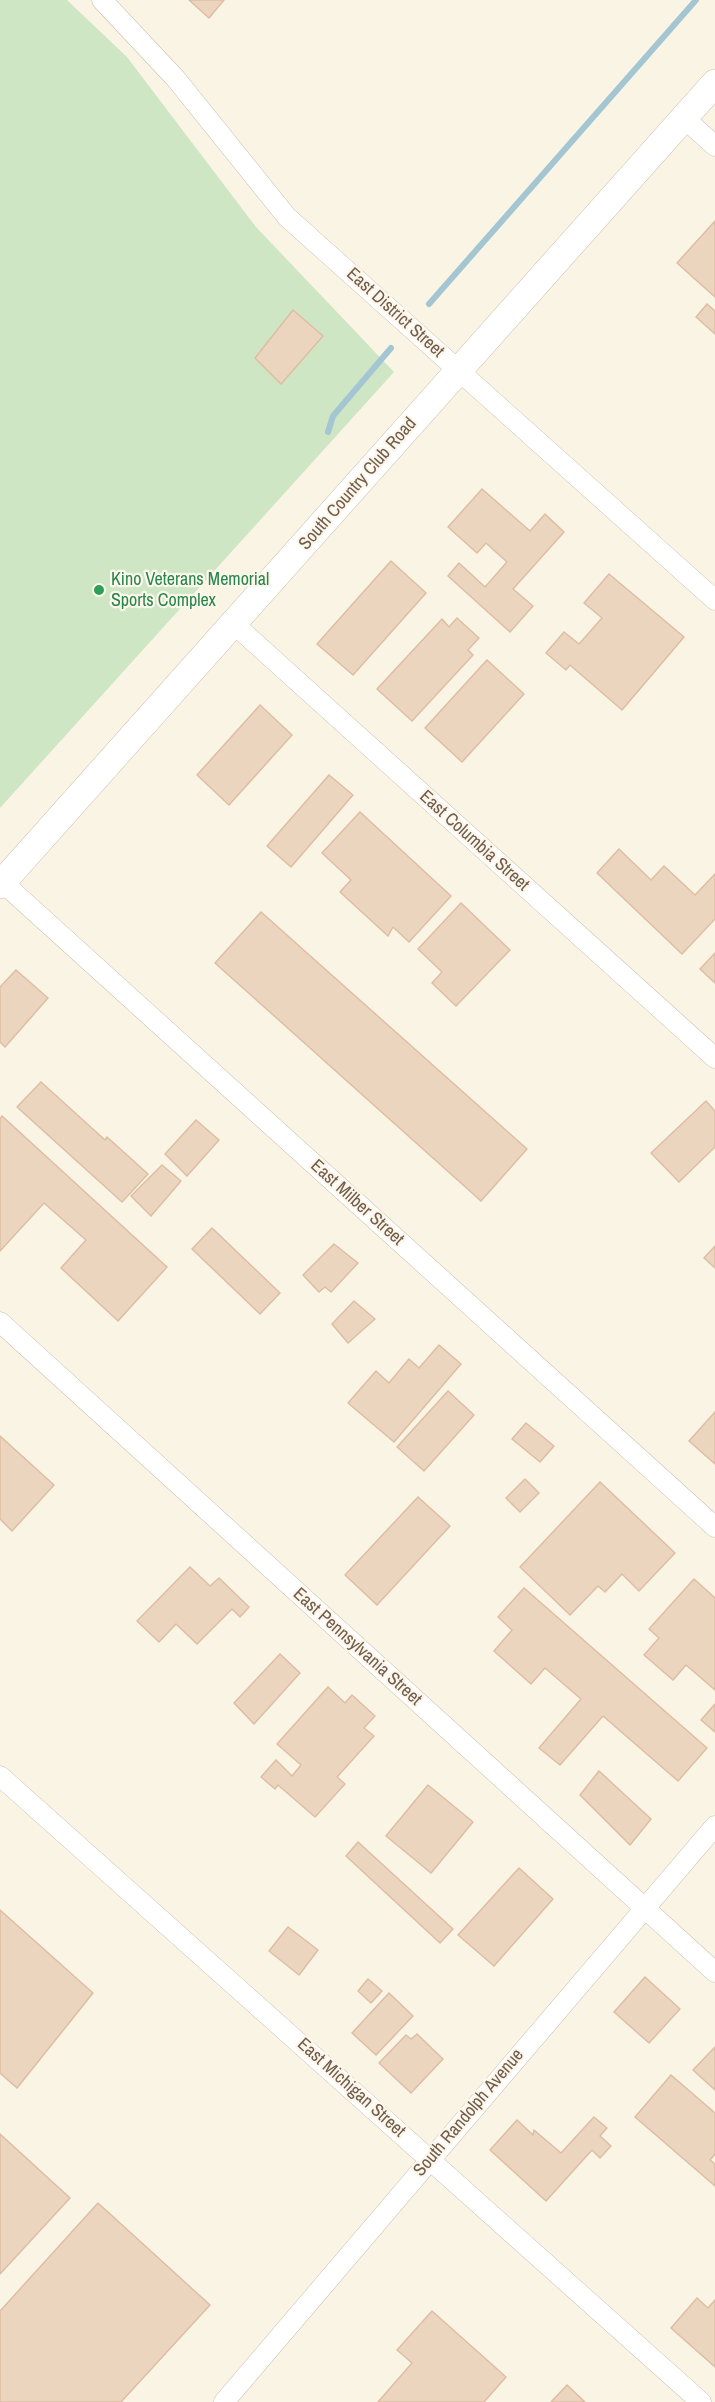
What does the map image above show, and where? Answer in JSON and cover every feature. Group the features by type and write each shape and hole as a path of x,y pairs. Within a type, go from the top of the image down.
{"street":[{"name":"East District Street","path":"102,0 176,79 287,217 715,600"},
{"name":"South Country Club Road","path":"1,882 234,624 715,83"},
{"path":"684,118 715,146"},
{"name":"East Columbia Street","path":"234,624 715,1058"},
{"name":"East Milber Street","path":"1,882 715,1527"},
{"name":"East Pennsylvania Street","path":"0,1322 715,1972"},
{"name":"East Michigan Street","path":"0,1776 431,2158 701,2402"},
{"name":"South Randolph Avenue","path":"224,2402 715,1826"}],"green space":[{"name":"Kino Veterans Memorial Sports Complex","path":"0,0 67,0 127,57 256,227 394,372 0,808"}],"building":[{"path":"189,0 224,0 209,18"},
{"path":"715,221 715,297 677,263"},
{"path":"707,304 715,311 715,334 696,317"},
{"path":"293,310 323,336 281,384 255,358"},
{"path":"482,489 530,531 545,514 564,532 513,589 533,606 510,632 448,576 459,563 485,587 507,562 486,543 477,553 448,527"},
{"path":"391,561 426,593 353,675 317,644"},
{"path":"609,574 684,637 622,710 570,665 566,670 546,653 564,632 579,644 602,618 584,603"},
{"path":"457,618 479,638 468,650 473,655 412,721 377,689 442,619 449,627"},
{"path":"487,660 524,694 462,762 425,728"},
{"path":"260,705 292,735 229,805 197,775"},
{"path":"329,775 353,795 291,867 267,846"},
{"path":"360,812 451,896 409,942 393,927 388,936 340,892 351,880 322,853"},
{"path":"619,849 651,880 664,866 695,895 715,874 715,919 682,954 597,873"},
{"path":"461,903 510,950 456,1006 432,983 442,972 418,949"},
{"path":"261,912 527,1149 481,1201 215,963"},
{"path":"715,953 715,983 700,969"},
{"path":"16,970 48,998 5,1047 0,1042 0,987"},
{"path":"41,1082 105,1140 107,1137 148,1174 122,1202 17,1107"},
{"path":"706,1101 715,1111 715,1147 679,1182 651,1153"},
{"path":"2,1116 167,1267 118,1321 61,1268 86,1240 44,1203 0,1251 0,1119"},
{"path":"196,1120 219,1140 187,1176 165,1154"},
{"path":"162,1165 181,1181 151,1216 131,1196"},
{"path":"212,1228 280,1293 260,1314 192,1249"},
{"path":"334,1244 358,1263 331,1292 325,1287 319,1292 303,1275"},
{"path":"715,1246 715,1268 704,1258"},
{"path":"354,1301 375,1319 348,1343 332,1324"},
{"path":"439,1345 461,1364 394,1442 348,1403 376,1371 389,1383 409,1359 419,1368"},
{"path":"448,1391 474,1415 424,1471 397,1447"},
{"path":"715,1412 715,1464 689,1441"},
{"path":"526,1423 554,1446 540,1462 512,1439"},
{"path":"0,1436 54,1485 12,1531 0,1519"},
{"path":"525,1479 539,1493 520,1512 506,1498"},
{"path":"600,1482 675,1553 639,1591 622,1574 605,1592 598,1586 570,1615 520,1567"},
{"path":"418,1497 450,1526 377,1605 345,1575"},
{"path":"190,1567 210,1586 219,1578 249,1607 240,1617 232,1609 197,1644 176,1624 159,1642 137,1621"},
{"path":"694,1579 715,1598 715,1690 686,1665 673,1680 644,1655 659,1638 649,1629"},
{"path":"524,1588 707,1748 678,1781 603,1716 560,1765 539,1748 581,1699 545,1668 531,1684 494,1651 512,1630 498,1617"},
{"path":"280,1654 300,1673 254,1724 234,1703"},
{"path":"328,1687 345,1703 352,1695 375,1716 364,1728 374,1736 337,1777 345,1784 315,1817 278,1785 275,1789 261,1777 276,1760 292,1776 301,1765 277,1744"},
{"path":"715,1704 715,1732 701,1720"},
{"path":"599,1771 651,1819 630,1845 580,1795"},
{"path":"428,1785 473,1822 431,1873 386,1836"},
{"path":"358,1842 453,1929 440,1943 346,1856"},
{"path":"519,1868 553,1899 494,1966 458,1935"},
{"path":"0,1910 93,1993 17,2088 0,2073"},
{"path":"288,1927 318,1950 299,1975 269,1951"},
{"path":"645,1977 680,2009 649,2043 614,2012"},
{"path":"368,1979 382,1991 371,2003 358,1991"},
{"path":"389,1993 413,2016 376,2055 352,2033"},
{"path":"417,2034 443,2059 411,2093 379,2063 406,2035 411,2039"},
{"path":"715,2047 715,2090 693,2070"},
{"path":"671,2075 715,2113 715,2154 710,2160 715,2164 715,2186 635,2117"},
{"path":"594,2117 607,2128 600,2136 611,2146 600,2158 592,2150 546,2201 490,2150 517,2120 533,2135 534,2130 561,2153"},
{"path":"0,2134 70,2198 0,2274"},
{"path":"98,2203 210,2305 121,2402 0,2402 0,2311"},
{"path":"697,2298 708,2308 715,2300 715,2367 671,2328"},
{"path":"432,2311 506,2377 484,2402 378,2402 412,2363 397,2350"},
{"path":"567,2385 585,2402 551,2402"}],"waterway":[{"path":"429,304 696,0"},
{"path":"328,432 333,416 391,348"}],"place":[{"name":"Kino Veterans Memorial Sports Complex","path":"99,590"}]}
